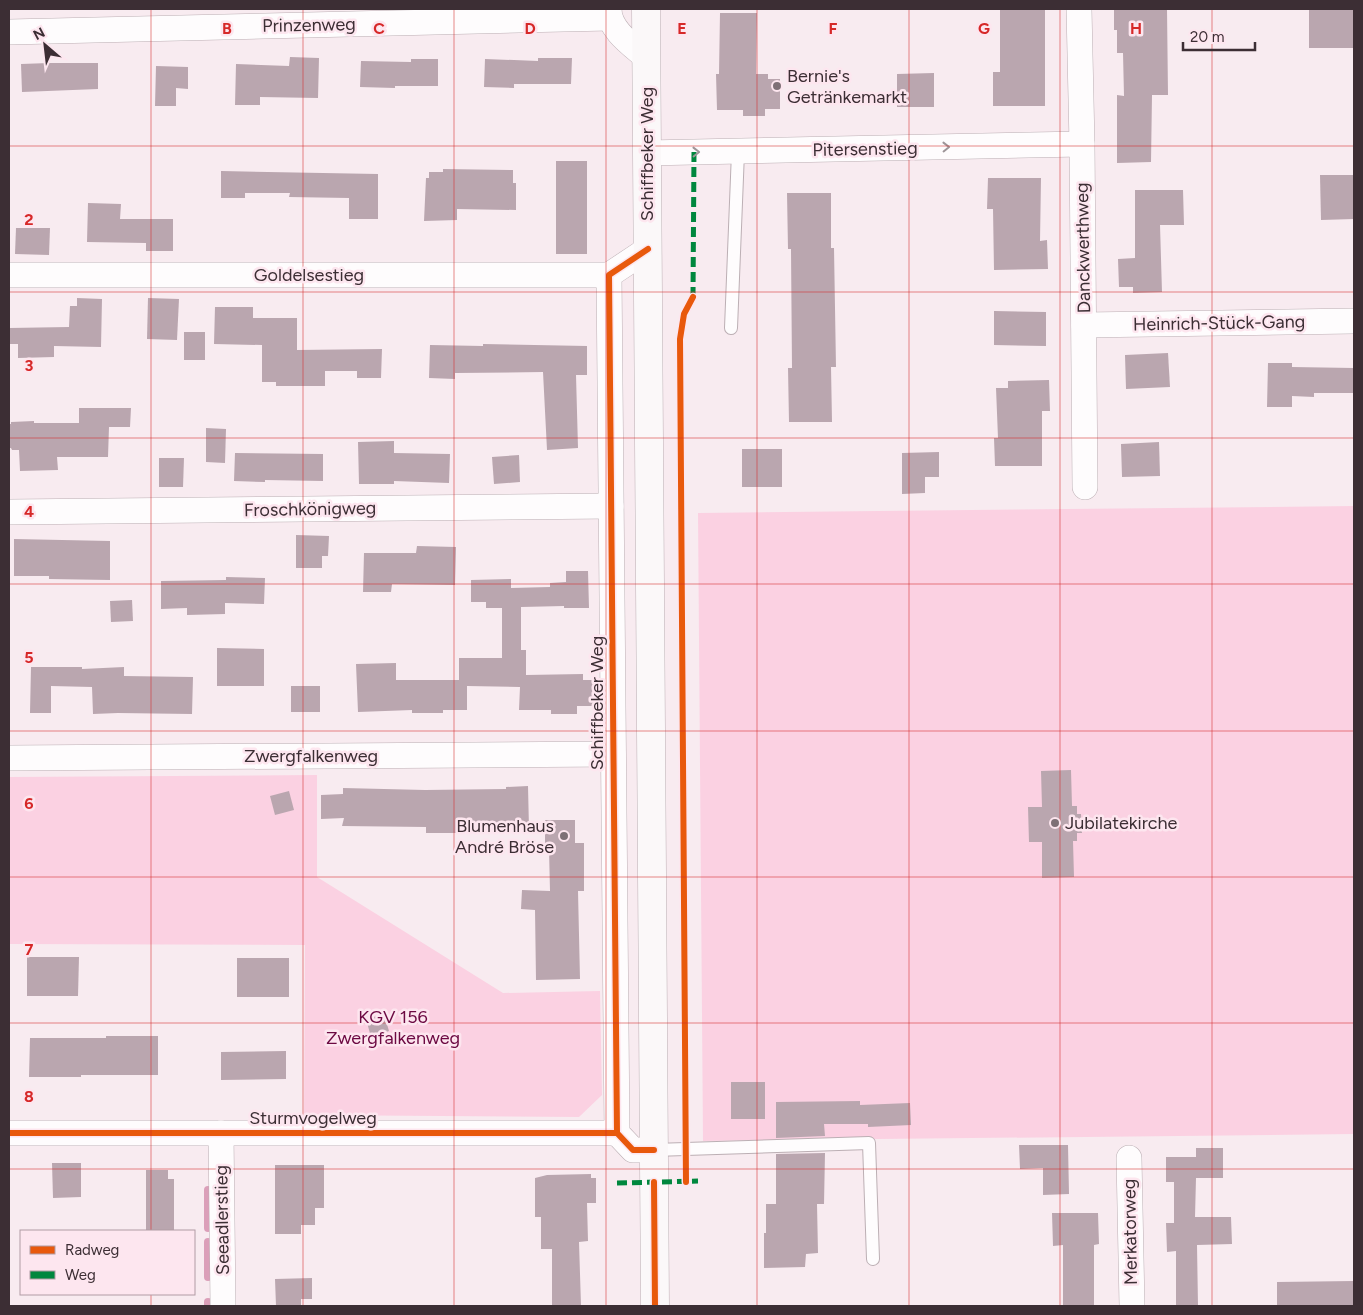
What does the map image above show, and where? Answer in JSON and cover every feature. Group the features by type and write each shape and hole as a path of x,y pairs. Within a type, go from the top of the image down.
{"main road":[{"name":"Schiffbeker Weg","path":"646,9 655,1306"}],"street":[{"name":"Danckwerthweg","path":"1079,9 1085,487"},
{"path":"609,13 621,35 647,58"},
{"name":"Prinzenweg","path":"9,32 609,13"},
{"name":"Pitersenstieg","path":"647,154 1082,144"},
{"path":"609,275 648,249"},
{"name":"Goldelsestieg","path":"9,275 609,275"},
{"name":"Schiffbeker Weg","path":"609,275 617,1133"},
{"name":"Heinrich-Stück-Gang","path":"1084,325 1354,321"},
{"name":"Froschkönigweg","path":"9,512 611,506"},
{"name":"Zwergfalkenweg","path":"9,758 613,754"},
{"name":"Sturmvogelweg","path":"9,1133 617,1133"},
{"name":"Seeadlerstieg","path":"221,1133 222,1306"},
{"path":"617,1133 633,1150 654,1150"},
{"name":"Merkatorweg","path":"1129,1158 1132,1306"}],"lane":[{"path":"731,328 738,152"},
{"path":"654,1150 869,1143 873,1259"}],"green space":[{"path":"1354,506 1354,1134 703,1141 698,513"},
{"name":"KGV 156 Zwergfalkenweg","path":"317,775 317,877 503,993 600,991 602,1095 579,1117 304,1115 305,945 9,944 9,777"}],"building":[{"path":"1000,9 1045,9 1045,106 993,106 993,72 1000,72"},
{"path":"1114,9 1167,9 1168,95 1152,95 1151,162 1117,163 1117,95 1124,96 1123,53 1117,53 1117,30 1114,30"},
{"path":"1309,9 1354,9 1354,48 1309,48"},
{"path":"720,13 757,13 756,74 768,74 768,79 780,79 780,109 765,109 765,116 743,116 743,110 717,110 716,74 719,74"},
{"path":"290,57 319,58 318,98 260,97 260,105 235,105 236,64 289,66"},
{"path":"538,58 572,58 571,84 514,84 514,88 484,87 485,59 538,61"},
{"path":"411,59 438,59 438,86 360,87 361,61 411,62"},
{"path":"98,63 98,89 22,92 21,64"},
{"path":"156,66 188,67 188,89 176,88 176,106 155,106"},
{"path":"934,73 934,107 897,107 897,74"},
{"path":"556,161 587,161 587,254 556,254"},
{"path":"443,169 513,170 513,183 516,183 516,210 457,209 457,220 424,221 426,178 429,178 429,172 443,172"},
{"path":"221,171 378,174 378,219 349,219 349,198 289,197 290,193 245,193 245,198 221,198"},
{"path":"1320,175 1354,175 1354,219 1321,220"},
{"path":"988,178 1041,178 1040,241 1047,240 1048,269 994,270 993,209 987,209"},
{"path":"1135,190 1183,190 1184,225 1160,225 1162,292 1133,293 1133,287 1119,287 1118,259 1135,258"},
{"path":"787,193 831,193 831,248 834,248 836,367 831,367 832,422 789,422 788,368 792,368 791,249 788,249"},
{"path":"88,203 121,204 120,219 173,219 173,251 146,251 146,243 87,242"},
{"path":"16,228 50,228 49,255 15,254"},
{"path":"77,298 102,299 101,347 54,346 54,357 18,358 18,344 9,344 9,328 69,327 70,306 77,306"},
{"path":"148,298 179,299 177,340 147,339"},
{"path":"215,307 253,307 253,318 297,318 297,350 382,349 381,378 357,378 357,371 325,371 325,386 276,386 276,382 262,382 262,345 214,344"},
{"path":"994,311 1046,312 1046,346 994,345"},
{"path":"184,332 205,332 205,360 184,360"},
{"path":"483,344 587,346 587,375 576,375 578,448 547,450 543,372 455,373 455,379 429,378 430,345 483,346"},
{"path":"1168,353 1170,387 1126,389 1125,355"},
{"path":"1268,363 1292,363 1292,367 1354,368 1354,393 1314,393 1314,397 1292,396 1292,407 1267,407"},
{"path":"1049,380 1050,411 1042,411 1042,466 995,466 994,438 998,438 996,388 1008,388 1008,381"},
{"path":"79,408 131,408 130,427 109,427 108,457 57,457 58,470 20,471 19,450 9,448 9,424 11,422 34,421 34,423 79,423"},
{"path":"206,428 226,429 225,463 206,462"},
{"path":"394,441 394,453 450,454 449,483 394,481 394,484 359,484 358,442"},
{"path":"1159,442 1160,476 1122,477 1121,444"},
{"path":"742,449 782,449 782,487 742,487"},
{"path":"939,452 939,477 925,477 925,493 902,494 902,453"},
{"path":"235,453 323,454 323,481 234,481"},
{"path":"519,455 520,482 494,484 492,457"},
{"path":"159,458 184,458 183,487 159,487"},
{"path":"296,535 329,536 328,556 322,556 322,568 296,568"},
{"path":"14,539 110,541 110,580 49,579 49,576 14,576"},
{"path":"417,546 456,547 455,585 392,584 391,592 363,592 364,553 416,553"},
{"path":"566,571 588,571 589,608 564,608 564,606 521,607 521,650 526,650 526,675 583,674 583,680 598,680 598,706 577,706 577,714 551,714 551,710 519,710 520,687 467,686 467,710 443,710 443,713 412,713 412,710 358,712 356,664 396,663 396,680 459,680 459,658 502,658 502,608 486,608 486,602 471,602 471,580 511,579 511,588 550,587 550,583 566,582"},
{"path":"226,577 265,578 264,604 225,603 225,614 187,615 187,608 161,609 161,581 226,580"},
{"path":"132,600 133,621 111,622 110,601"},
{"path":"217,648 264,649 264,686 217,686"},
{"path":"31,667 82,667 82,669 124,667 124,676 193,677 192,714 93,714 92,687 51,686 51,713 30,713"},
{"path":"291,686 320,686 320,712 291,712"},
{"name":"Jubilatekirche","path":"1071,770 1072,806 1077,806 1077,814 1081,814 1082,833 1077,833 1077,841 1073,841 1074,877 1042,878 1042,842 1029,842 1028,807 1042,807 1041,771"},
{"path":"528,786 529,829 472,833 426,833 426,827 342,826 344,818 321,819 321,795 343,794 343,788 425,790 506,789 506,787"},
{"path":"289,791 294,810 275,815 270,796"},
{"path":"545,820 575,820 575,843 584,843 584,891 578,891 580,979 536,980 535,910 521,909 522,890 550,891 549,849 545,849"},
{"path":"27,957 79,957 78,996 27,996"},
{"path":"237,958 289,958 289,997 237,997"},
{"path":"384,1014 389,1031 371,1037 366,1019"},
{"path":"106,1036 158,1036 158,1075 29,1077 30,1038 106,1038"},
{"path":"286,1051 286,1079 221,1080 221,1052"},
{"path":"731,1082 765,1082 765,1119 731,1119"},
{"path":"860,1101 860,1105 910,1103 911,1125 868,1127 868,1124 824,1124 825,1136 776,1138 776,1102"},
{"path":"1019,1145 1068,1145 1069,1194 1043,1195 1043,1168 1020,1169"},
{"path":"1196,1148 1223,1148 1223,1178 1196,1178 1195,1217 1231,1217 1232,1244 1197,1245 1198,1306 1176,1306 1176,1251 1167,1252 1166,1223 1174,1223 1174,1182 1166,1182 1166,1157 1196,1157"},
{"path":"825,1153 824,1204 817,1204 818,1253 806,1254 805,1267 764,1268 766,1204 776,1204 776,1154"},
{"path":"52,1163 81,1163 81,1197 53,1198"},
{"path":"275,1165 324,1165 324,1208 315,1208 315,1225 301,1225 301,1234 275,1234"},
{"path":"146,1170 168,1170 168,1179 174,1179 174,1230 146,1230"},
{"path":"591,1174 591,1178 596,1178 596,1203 587,1203 588,1241 579,1242 581,1306 552,1306 552,1249 541,1249 541,1217 535,1217 535,1178 547,1175"},
{"path":"1052,1213 1098,1213 1099,1244 1094,1245 1094,1306 1063,1306 1063,1245 1053,1246"},
{"path":"312,1278 312,1299 301,1299 301,1306 276,1306 275,1279"},
{"path":"1354,1281 1354,1306 1277,1306 1277,1282"}],"waterway":[{"path":"208,1190 208,1228"},
{"path":"208,1242 208,1277"}],"marked path":[{"path":"693,297 694,152"},
{"path":"617,1183 698,1181"}],"cycle path":[{"path":"648,249 609,275 617,1133 633,1150 654,1150"},
{"path":"686,1182 680,339 684,314 693,297"},
{"path":"9,1133 617,1133"},
{"path":"654,1182 655,1306"}],"place":[{"name":"Bernie's Getränkemarkt","path":"777,86"},
{"name":"Jubilatekirche","path":"1055,823"},
{"name":"Blumenhaus André Bröse","path":"564,836"}]}
